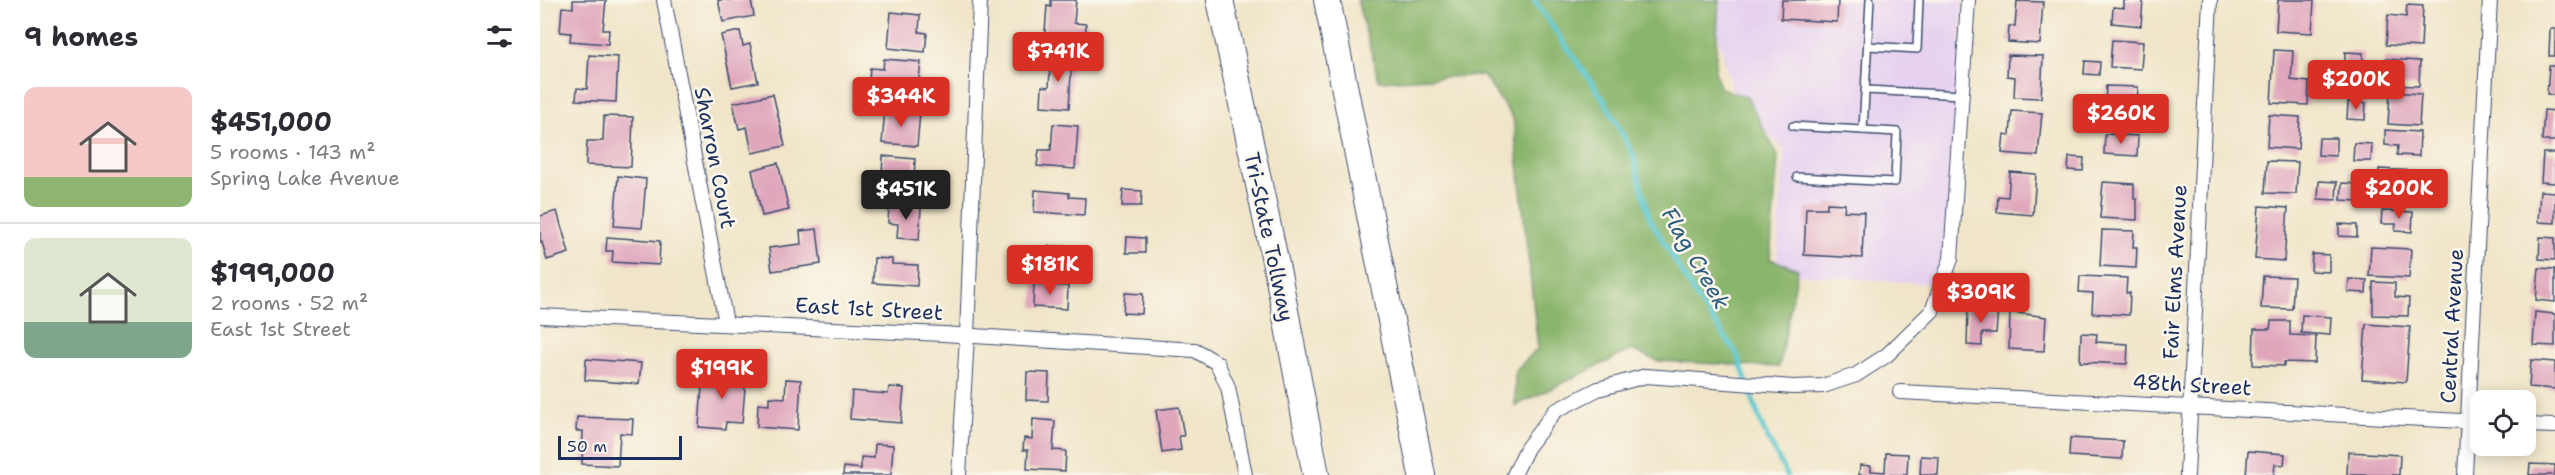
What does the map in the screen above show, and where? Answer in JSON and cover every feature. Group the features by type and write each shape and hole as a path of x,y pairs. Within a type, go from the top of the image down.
{"highway":[{"name":"Tri-State Tollway","path":"1220,0 1279,279 1316,475"},
{"path":"1327,0 1422,475"}],"street":[{"name":"Sharron Court","path":"664,0 726,323"},
{"path":"959,475 967,336 980,0"},
{"path":"1514,475 1527,448 1555,411 1598,389 1646,376 1793,387 1823,386 1856,375 1887,355 1932,311 1951,259 1968,0"},
{"name":"Fair Elms Avenue","path":"2187,475 2210,0"},
{"name":"Central Avenue","path":"2475,390 2490,0"},
{"name":"East 1st Street","path":"540,316 726,323 1195,350 1217,363 1228,387 1245,475"},
{"name":"48th Street","path":"1900,392 2470,422"},
{"path":"2536,425 2555,426"},
{"name":"Central Avenue","path":"2465,475 2470,446"}],"lane":[{"path":"1863,130 1870,0"},
{"path":"1868,46 1917,48 1919,0"},
{"path":"1866,90 1962,95"},
{"path":"1793,126 1898,132 1895,182 1797,177"}],"shaded area":[{"path":"1709,0 1963,0 1947,258 1937,284 1776,273 1784,150 1734,98"}],"green space":[{"path":"1357,0 1719,0 1715,71 1720,88 1747,97 1778,156 1770,259 1798,269 1779,367 1658,361 1631,350 1515,406 1515,371 1538,348 1513,118 1483,75 1379,81"}],"building":[{"path":"573,0 606,0 603,30 609,30 608,44 570,41 571,33 560,32 562,7 573,8"},
{"path":"718,0 751,0 754,16 723,22"},
{"path":"1051,0 1076,0 1074,23 1086,24 1085,47 1044,44 1047,6 1051,7"},
{"path":"1782,0 1838,0 1837,22 1781,19"},
{"path":"2124,0 2143,0 2141,26 2112,23 2113,7 2124,8"},
{"path":"2278,0 2314,0 2312,33 2276,31"},
{"path":"2017,1 2043,2 2040,44 2008,42 2009,26 2015,26"},
{"path":"2407,5 2423,6 2421,47 2386,45 2388,15 2406,17"},
{"path":"891,12 920,15 919,32 927,33 925,52 888,48"},
{"path":"2550,29 2555,29 2555,56 2549,56"},
{"path":"740,31 743,46 750,44 758,82 732,87 721,35"},
{"path":"2112,40 2143,42 2141,69 2110,67"},
{"path":"2274,50 2293,51 2291,80 2309,82 2308,105 2271,103"},
{"path":"2345,52 2363,53 2362,70 2345,69"},
{"path":"589,55 618,57 616,102 576,100 577,88 587,89"},
{"path":"1051,55 1072,56 1069,108 1041,106 1042,86 1049,87"},
{"path":"2008,55 2043,56 2041,98 2014,97 2015,77 2007,76"},
{"path":"884,59 921,62 918,88 909,88 908,98 868,94 870,68 883,69"},
{"path":"2385,59 2420,61 2419,86 2384,85"},
{"path":"2085,61 2100,62 2099,75 2084,74"},
{"path":"2549,66 2555,66 2555,95 2547,94"},
{"path":"2106,86 2138,87 2137,103 2141,103 2140,123 2104,122"},
{"path":"2390,92 2421,94 2419,126 2388,124"},
{"path":"773,94 785,146 752,153 747,127 739,129 733,103"},
{"path":"2348,102 2366,103 2365,120 2347,119"},
{"path":"885,110 920,113 917,146 882,143"},
{"path":"2544,110 2555,111 2555,141 2542,141"},
{"path":"2012,111 2042,113 2038,156 2002,153 2004,134 2010,135"},
{"path":"2269,115 2300,117 2298,149 2267,147"},
{"path":"604,116 633,117 631,167 586,165 587,141 603,141"},
{"path":"1053,124 1078,126 1075,169 1037,166 1039,150 1051,150"},
{"path":"2385,130 2420,132 2419,156 2397,155 2398,146 2385,145"},
{"path":"2105,134 2138,136 2137,156 2104,154"},
{"path":"2319,138 2336,138 2336,156 2318,155"},
{"path":"2354,143 2372,144 2371,161 2353,161"},
{"path":"2543,153 2555,153 2555,183 2541,182"},
{"path":"883,156 915,159 914,178 907,177 906,193 881,191"},
{"path":"2069,157 2084,158 2083,171 2068,170"},
{"path":"2267,161 2298,162 2296,194 2265,193"},
{"path":"778,163 789,210 762,216 752,170"},
{"path":"2379,169 2417,171 2416,198 2378,196"},
{"path":"2010,172 2036,174 2033,215 1997,212 1998,196 2008,197"},
{"path":"618,176 646,179 642,228 614,226"},
{"path":"2319,181 2337,182 2336,200 2318,199"},
{"path":"2103,182 2134,184 2137,220 2100,218"},
{"path":"2342,183 2359,184 2358,201 2341,200"},
{"path":"1035,190 1069,193 1069,197 1085,198 1084,215 1034,212"},
{"path":"1123,190 1142,191 1141,206 1122,206"},
{"path":"2540,191 2555,192 2555,223 2538,222"},
{"path":"1827,203 1845,204 1844,211 1864,212 1862,258 1804,255 1806,208 1827,208"},
{"path":"889,205 921,208 919,240 897,238 898,224 888,223"},
{"path":"2259,206 2288,208 2284,261 2255,259"},
{"path":"557,211 569,253 547,260 542,242 540,243 540,216"},
{"path":"2382,211 2413,212 2412,232 2395,231 2396,224 2381,224"},
{"path":"2339,224 2357,225 2357,237 2339,236"},
{"path":"817,229 821,264 772,271 769,248 801,244 800,231"},
{"path":"2102,230 2134,231 2133,247 2137,247 2136,268 2100,266"},
{"path":"607,237 660,241 659,265 612,262 613,251 606,251"},
{"path":"1127,237 1145,238 1145,253 1126,253"},
{"path":"2540,237 2555,238 2555,260 2539,259"},
{"path":"1048,246 1076,247 1075,267 1032,264 1032,251 1047,252"},
{"path":"2371,247 2411,249 2409,278 2369,276"},
{"path":"2312,254 2329,255 2329,272 2311,271"},
{"path":"874,258 892,259 892,264 918,265 917,286 873,283"},
{"path":"2539,268 2555,269 2555,302 2536,300"},
{"path":"2080,276 2127,278 2126,293 2130,293 2129,315 2092,313 2093,293 2079,292"},
{"path":"2263,276 2294,277 2292,309 2261,308"},
{"path":"2349,279 2367,280 2366,293 2348,292"},
{"path":"2373,282 2395,283 2395,297 2409,298 2408,316 2373,315"},
{"path":"1034,284 1068,286 1067,309 1033,307"},
{"path":"1125,293 1143,294 1142,314 1123,313"},
{"path":"1968,308 1998,309 1996,333 1982,333 1982,346 1967,345"},
{"path":"2010,312 2046,317 2044,351 2009,349"},
{"path":"2535,312 2555,314 2555,346 2533,345"},
{"path":"2302,315 2331,317 2330,335 2301,333"},
{"path":"2271,321 2290,321 2290,335 2316,336 2315,363 2284,362 2284,366 2253,365 2254,329 2270,329"},
{"path":"2366,324 2410,327 2406,382 2362,379"},
{"path":"2081,333 2097,334 2096,342 2128,344 2127,364 2080,362"},
{"path":"586,359 641,363 639,384 585,380"},
{"path":"2531,360 2555,362 2555,389 2529,387"},
{"path":"1027,372 1049,373 1048,401 1026,400"},
{"path":"703,373 746,377 742,423 726,422 725,429 699,427"},
{"path":"786,379 801,380 798,430 757,427 758,404 769,405 769,397 785,398"},
{"path":"889,387 904,388 901,423 850,419 852,391 888,394"},
{"path":"1179,407 1184,436 1179,436 1181,450 1162,453 1156,410"},
{"path":"577,417 633,419 632,434 620,433 618,466 582,464 583,431 576,431"},
{"path":"1033,419 1055,421 1053,450 1066,451 1065,471 1027,469 1028,450 1023,450 1024,438 1032,439"},
{"path":"2070,438 2123,441 2122,459 2069,456"},
{"path":"875,444 893,445 891,475 843,475 844,467 861,469 861,457 874,458"},
{"path":"2248,451 2285,454 2284,465 2275,464 2274,475 2246,475"},
{"path":"2348,452 2400,455 2399,475 2347,475"},
{"path":"1886,453 1908,454 1907,475 1859,475 1860,465 1871,466 1871,471 1885,472"},
{"path":"1921,456 1939,457 1938,475 1920,475"},
{"path":"2530,464 2555,465 2555,475 2529,475"}],"waterway":[{"name":"Flag Creek","path":"1534,0 1606,103 1633,155 1650,219 1697,298 1737,354 1763,429 1787,475"}]}
